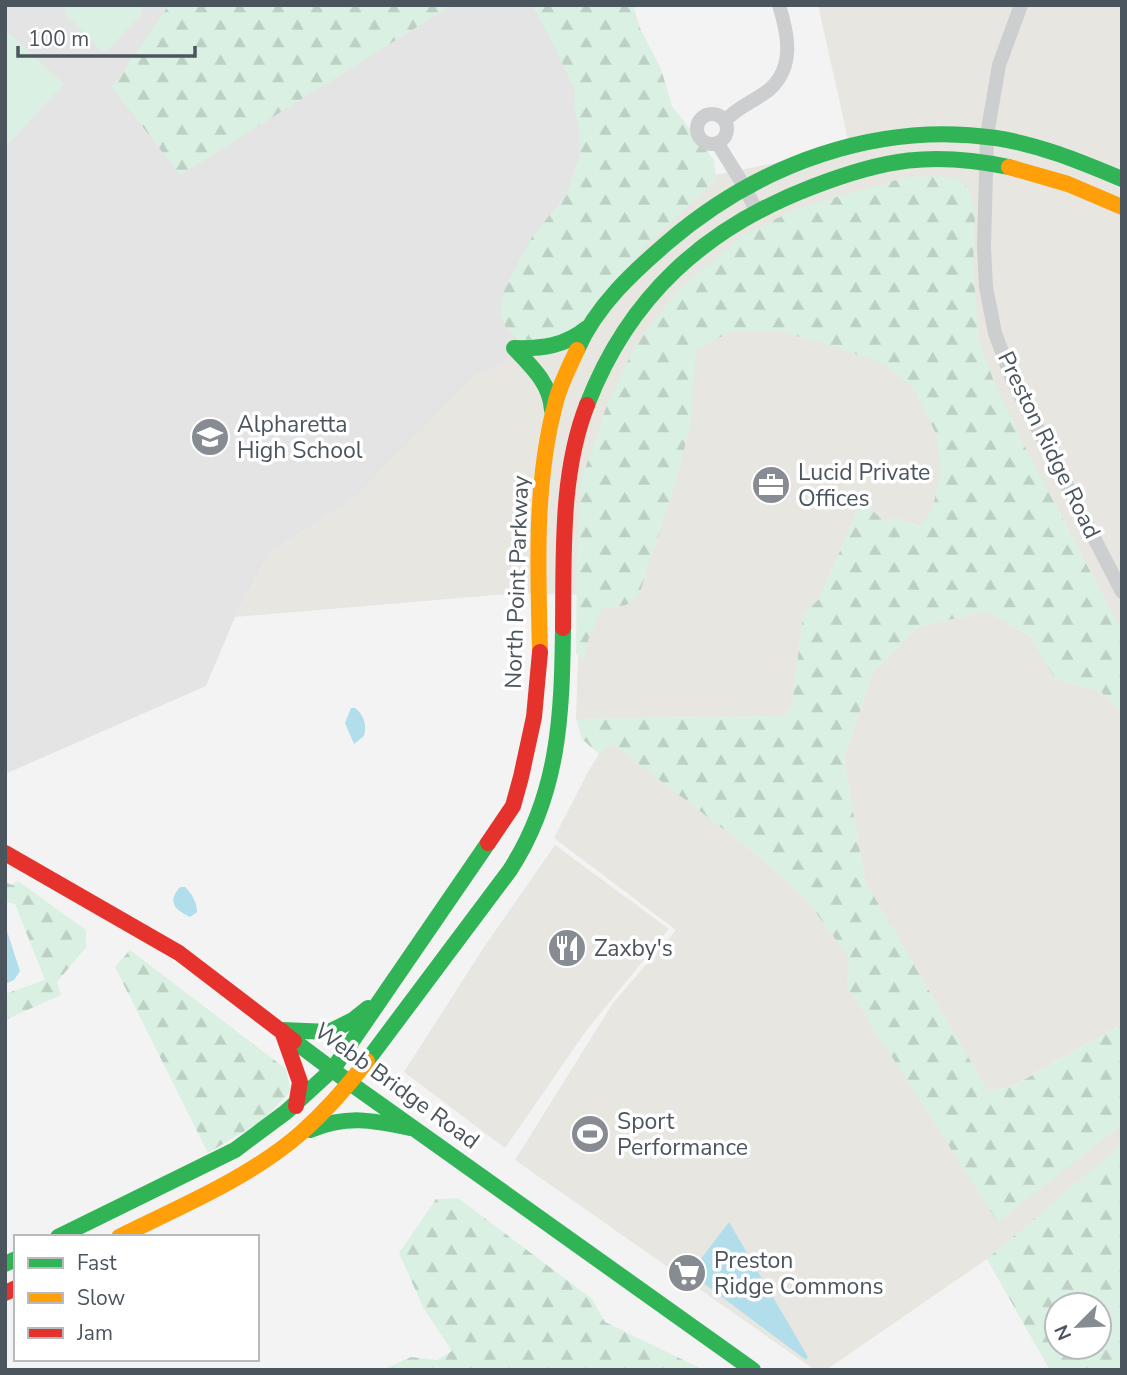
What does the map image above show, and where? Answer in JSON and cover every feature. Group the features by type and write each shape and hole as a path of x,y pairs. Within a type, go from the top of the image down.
{"street":[{"path":"725,121 735,110 770,89 783,74 788,54 788,32 779,5"},
{"name":"Preston Ridge Road","path":"1021,5 999,65 987,135 984,247 986,287 995,333 1012,379 1122,592"},
{"path":"712,114 725,121 727,134 718,144 703,141 697,132 699,122 712,114"},
{"name":"North Point Parkway","path":"62,1235 235,1150 296,1106 333,1069 513,806 524,768 539,686 541,482 554,405 590,325 626,281 667,240 711,205 744,186 807,158 876,139 935,134 987,135 1062,154 1122,179"},
{"path":"718,144 756,210"},
{"name":"North Point Parkway","path":"123,1235 237,1178 297,1136 350,1083 488,899 528,841 546,796 557,744 563,689 567,494 575,441 586,405 601,371 624,330 648,297 684,259 720,231 756,210 853,172 894,162 947,158 986,163 1064,182 1122,207"},
{"path":"551,421 552,400 549,388 514,348 558,346 578,336 590,325"},
{"name":"Webb Bridge Road","path":"5,853 179,953 350,1083 753,1370"},
{"path":"296,1106 300,1082 282,1030 330,1032 353,1020 383,997"},
{"path":"297,1136 347,1118 418,1130"}],"shaded area":[{"name":"Alpharetta High School","path":"5,5 589,5 656,223 572,331 477,375 354,499 270,552 235,617 206,686 5,774"},
{"path":"818,5 1122,7 1122,170 1115,186 1122,189 1122,632 1048,491 939,533 895,518 885,522 862,501 819,599 803,615 792,706 784,716 576,719 580,595 520,593 235,617 270,552 354,499 477,375 572,331 631,251 709,176 806,157 849,144"},
{"path":"987,611 1030,636 1055,679 1100,691 1122,713 1122,1024 1010,1087 988,1091 865,881 844,759 873,672 918,627"},
{"path":"613,743 758,856 806,899 850,958 847,987 998,1221 1122,1124 1122,1370 1050,1370 1045,1361 1113,1361 1113,1291 1043,1291 1043,1358 987,1259 826,1370 815,1370 515,1160 613,1003 676,930 554,838 599,754"},
{"path":"555,845 669,929 586,1031 505,1148 404,1072 484,947"}],"green space":[{"path":"66,5 142,5 142,14 108,50 100,50 65,13"},
{"path":"169,5 452,5 180,175 112,87"},
{"path":"532,5 633,5 640,28 661,69 672,106 714,160 716,180 645,246 600,302 559,342 518,339 505,326 500,314 504,290 532,237 566,195 580,155 579,127 574,106 575,91"},
{"path":"5,29 64,84 5,148"},
{"path":"907,177 957,178 970,190 975,215 973,266 979,340 994,382 1122,632 1122,713 1100,691 1055,679 1030,636 987,611 918,627 873,672 844,759 865,881 988,1091 1011,1087 1122,1024 1122,1124 998,1222 847,987 849,958 806,899 758,856 613,744 599,754 582,739 576,719 784,716 792,706 803,615 819,599 862,501 885,522 895,518 920,527 933,507 941,470 936,434 915,390 884,364 824,343 776,331 730,332 696,350 690,426 676,482 639,595 626,605 602,609 589,637 583,661 576,653 577,554 582,478 607,405 635,346 678,290 744,235 798,208"},
{"path":"18,881 86,930 86,947 57,982 61,995 5,1020 5,994 45,980 15,904 5,902 5,882 12,885"},
{"path":"130,950 286,1069 291,1091 263,1120 208,1153 115,967"},
{"path":"1122,1144 1122,1370 1050,1370 1045,1361 1113,1361 1113,1291 1043,1291 1043,1358 987,1259"},
{"path":"458,1198 592,1299 605,1322 704,1370 382,1370 411,1357 437,1360 452,1351 424,1309 399,1253 436,1199"}],"water":[{"path":"351,708 358,711 365,724 364,736 354,744 345,723"},
{"path":"180,887 185,887 195,902 197,912 190,917 181,912 173,902"},
{"path":"5,925 20,971 14,980 5,984"},
{"path":"729,1222 808,1357 806,1360 694,1276 694,1268"}],"traffic: fast":[{"path":"577,350 605,304 668,242 703,214 741,190 780,170 822,154 907,136 951,134 1013,141 1076,160 1122,179"},
{"path":"587,405 604,366 648,299 675,270 738,223 812,187 886,164 909,160 956,159 1009,167"},
{"path":"514,348 553,345 570,339 587,328"},
{"path":"514,348 544,384 552,410"},
{"path":"367,1061 510,870 526,841 539,812 554,754 559,723 563,628"},
{"path":"62,1235 235,1150 286,1112 333,1069 488,843"},
{"path":"282,1030 329,1032 353,1020 368,1008"},
{"path":"294,1041 753,1370"},
{"path":"310,1130 336,1122 360,1120 410,1128"},
{"path":"5,1264 14,1260"}],"traffic: slow":[{"path":"1009,167 1068,184 1122,207"},
{"path":"540,652 540,497 548,435 557,398 577,350"},
{"path":"123,1235 213,1191 281,1149 328,1107 367,1061"}],"traffic: jam":[{"path":"563,628 568,487 578,431 587,405"},
{"path":"488,843 513,806 521,777 534,717 540,652"},
{"path":"5,853 179,953 294,1041"},
{"path":"282,1031 300,1082 296,1106"},
{"path":"5,1293 14,1289"}],"place":[{"name":"Alpharetta High School","path":"210,437"},
{"name":"Lucid Private Offices","path":"771,485"},
{"name":"Zaxby's","path":"567,948"},
{"name":"Sport Performance","path":"590,1134"},
{"name":"Preston Ridge Commons","path":"687,1273"}]}
